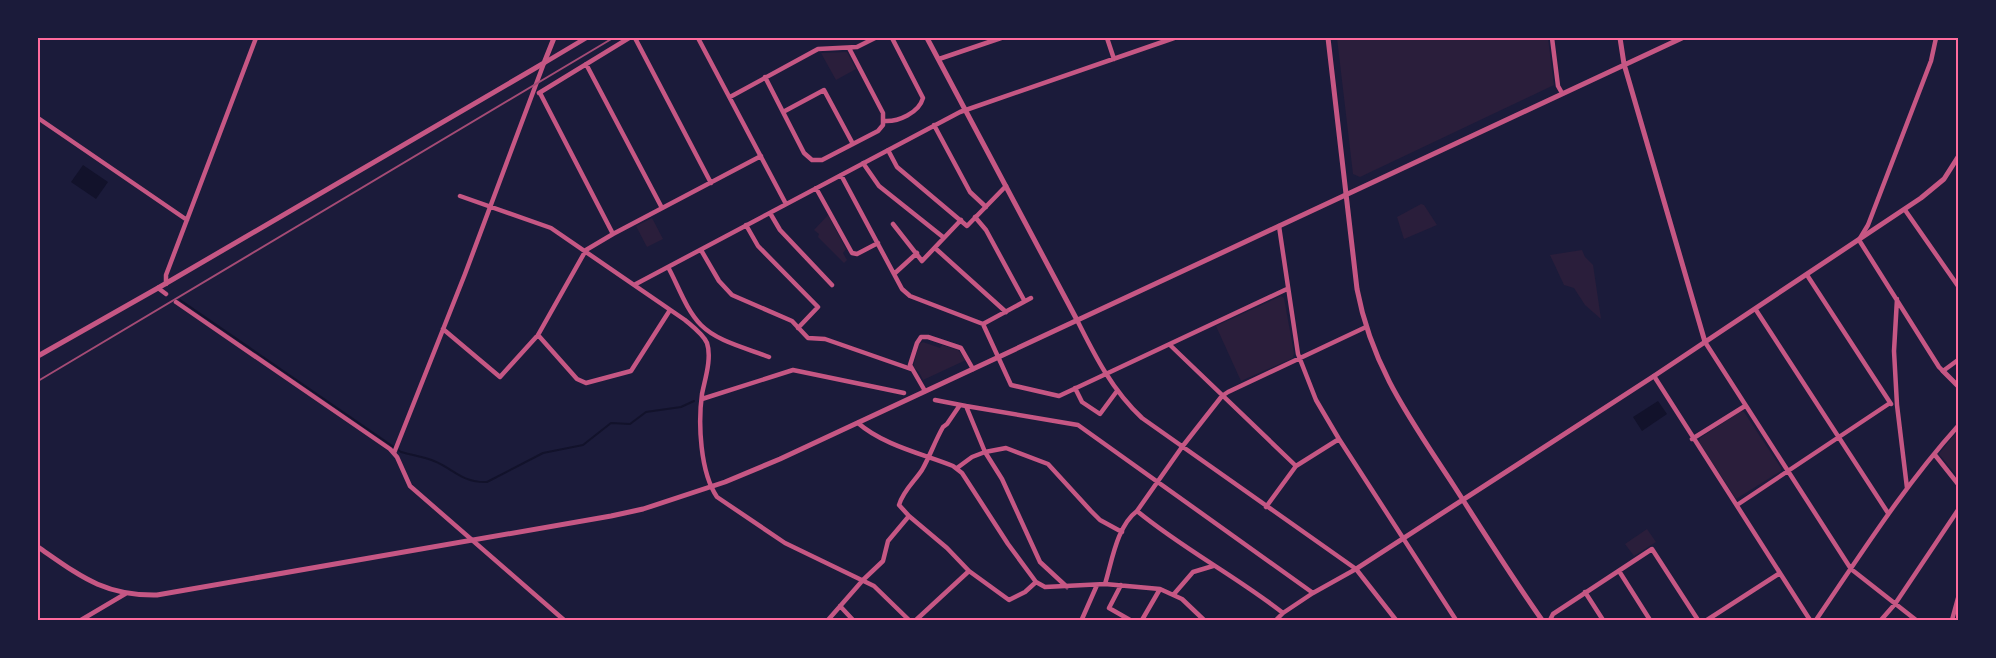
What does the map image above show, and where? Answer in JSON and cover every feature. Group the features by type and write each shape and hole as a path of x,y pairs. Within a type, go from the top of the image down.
{"street":[{"path":"166,284 166,275 256,38"},
{"path":"394,453 491,207 554,38"},
{"path":"38,356 166,284 586,38"},
{"path":"531,99 629,38"},
{"path":"635,38 711,183"},
{"path":"698,38 786,204"},
{"path":"730,97 818,50 857,47 875,38"},
{"path":"884,121 896,120 916,110 923,98 892,38"},
{"path":"927,38 1105,374 1117,391 1142,418 1356,569 1396,621"},
{"path":"939,59 1001,38"},
{"path":"1107,38 1114,59"},
{"path":"634,285 966,109 1174,38"},
{"path":"1328,38 1358,289 1366,327 1389,383 1539,619 1548,621 1553,614 1652,549 1698,621"},
{"path":"1552,38 1558,86 1562,93"},
{"path":"1620,38 1624,64 1705,342 1851,569 1916,621"},
{"path":"38,547 90,581 125,594 158,595 473,541 643,509 741,476 858,423 1682,38"},
{"path":"1859,240 1868,225 1918,97 1931,61 1936,38"},
{"path":"765,77 804,153 812,160 822,160 878,131 884,121 883,113 849,48"},
{"path":"586,64 662,208"},
{"path":"783,112 824,90 853,144"},
{"path":"540,93 613,234"},
{"path":"38,118 187,220"},
{"path":"934,125 970,192 986,207"},
{"path":"888,150 897,167 967,226 1006,186"},
{"path":"443,329 500,377 538,334 586,250 761,156"},
{"path":"1276,621 1283,613 1313,593 1356,569 1756,310 1905,210 1944,179 1959,158"},
{"path":"863,164 879,186 943,237"},
{"path":"841,175 902,289 919,301 983,324 1010,383 1014,387 1059,396 1287,289"},
{"path":"816,188 852,253 857,254 878,243"},
{"path":"460,196 551,228 685,320 707,343 707,369 700,432 710,487 717,497 785,543 863,580 885,595 909,621"},
{"path":"1905,210 1959,286"},
{"path":"770,213 780,230 832,285"},
{"path":"975,218 986,230 1024,300"},
{"path":"893,224 922,261 961,220"},
{"path":"746,225 758,246 818,308 798,328"},
{"path":"1279,226 1287,289 1300,358 1316,400 1456,621"},
{"path":"1859,240 1943,371 1959,386"},
{"path":"935,248 1006,312"},
{"path":"701,250 718,281 732,295 792,321 808,338 825,339 911,369"},
{"path":"894,274 916,254"},
{"path":"668,267 693,314 702,325 715,335 770,357"},
{"path":"1807,275 1890,403 1897,405"},
{"path":"158,288 166,294"},
{"path":"983,324 1031,298"},
{"path":"1896,299 1894,351 1897,405 1907,488"},
{"path":"176,302 394,453 410,486 564,621"},
{"path":"538,334 577,379 586,383 631,371 670,310"},
{"path":"1756,310 1888,513"},
{"path":"1105,584 1122,532 1130,516 1137,511 1182,447 1222,396 1366,327"},
{"path":"925,391 911,369 910,362 916,343 924,336 961,348 973,369"},
{"path":"1170,345 1296,466"},
{"path":"1943,371 1959,360"},
{"path":"702,399 793,370 904,393"},
{"path":"1654,376 1810,621"},
{"path":"1075,388 1082,402 1100,414 1117,391"},
{"path":"935,400 1078,425 1313,593"},
{"path":"1737,505 1890,403"},
{"path":"960,405 943,427 921,471 904,492 899,505 941,542 969,571 1009,600 1025,592 1036,582"},
{"path":"966,406 985,452 1007,489 1040,562 1067,587"},
{"path":"1692,439 1745,406"},
{"path":"858,423 866,430 957,468 969,481 1008,544 1036,582 1045,587 1105,584 1160,589 1174,594 1204,621"},
{"path":"1816,621 1888,513 1959,426"},
{"path":"1266,507 1296,466 1339,439"},
{"path":"957,468 972,457 1006,448 1048,464 1100,520 1122,532"},
{"path":"1935,455 1959,484"},
{"path":"1881,621 1959,510"},
{"path":"1137,511 1213,566 1252,589 1283,613"},
{"path":"828,621 863,580 883,561 888,541 909,516"},
{"path":"1174,594 1193,572 1213,566"},
{"path":"916,621 969,571"},
{"path":"1619,571 1650,621"},
{"path":"1707,621 1780,573"},
{"path":"1082,620 1096,585"},
{"path":"1121,585 1109,608 1130,621"},
{"path":"1142,621 1160,589"},
{"path":"1585,592 1603,621"},
{"path":"81,621 125,594"},
{"path":"1952,621 1959,598"},
{"path":"840,606 853,621"}],"shaded area":[{"path":"1337,38 1548,38 1554,85 1360,177 1353,174"},
{"path":"847,52 856,69 836,80 821,53"},
{"path":"83,165 108,182 96,199 71,182"},
{"path":"1421,204 1437,225 1404,239 1397,217"},
{"path":"828,215 846,249 843,253 847,260 844,263 814,230"},
{"path":"652,218 663,239 647,247 636,226"},
{"path":"1582,250 1593,265 1601,319 1585,305 1574,288 1564,285 1550,255"},
{"path":"1281,296 1284,298 1293,358 1241,381 1216,326"},
{"path":"923,342 940,348 942,345 958,350 966,360 923,380 913,367 919,344"},
{"path":"1658,401 1667,414 1642,431 1633,417"},
{"path":"1741,411 1744,412 1781,471 1736,499 1699,442 1700,438"},
{"path":"1958,430 1958,477 1939,454"},
{"path":"1647,529 1656,542 1634,556 1625,544"}],"waterway":[{"path":"180,300 401,452 434,461 459,475 478,482 487,482 543,453 583,445 611,423 630,424 646,412 681,407 694,401"}],"railway":[{"path":"38,381 613,38"}]}
